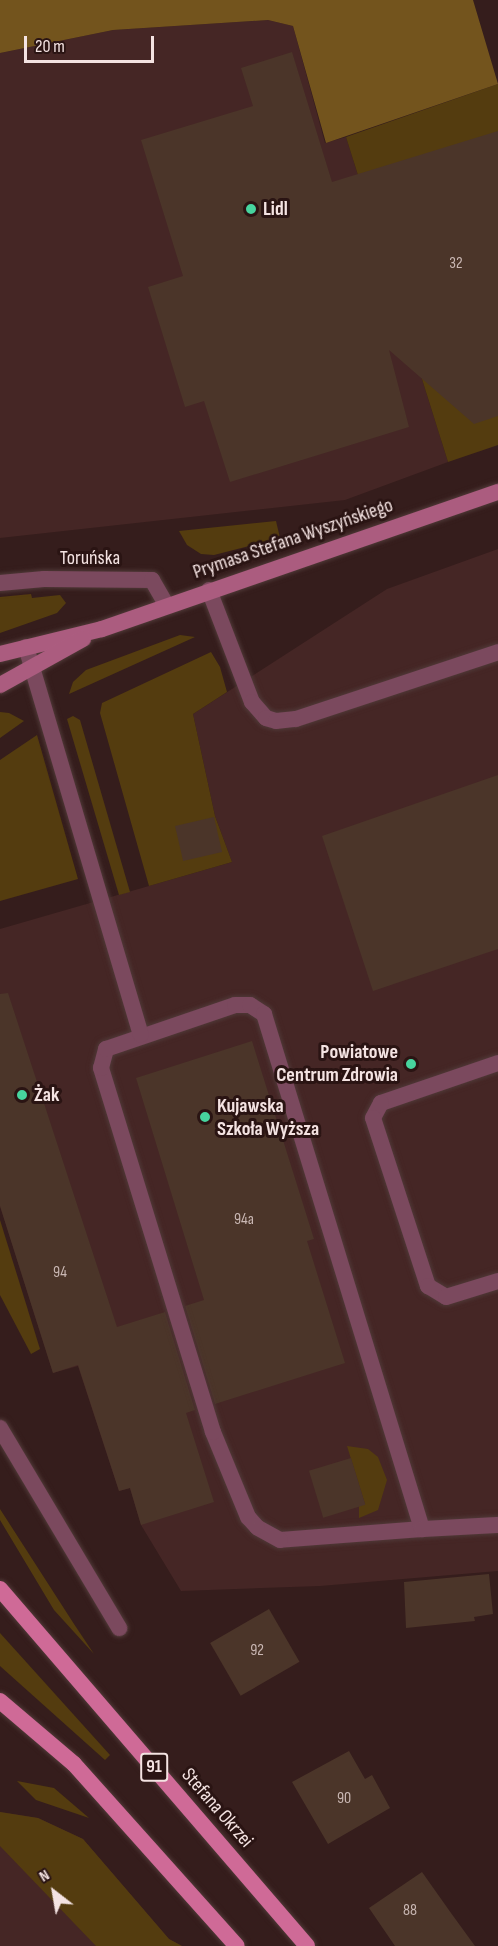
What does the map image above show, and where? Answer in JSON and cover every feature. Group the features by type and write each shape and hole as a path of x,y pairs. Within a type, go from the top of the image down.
{"main road":[{"name":"Prymasa Stefana Wyszyńskiego","path":"0,654 102,628 166,604 498,492"},
{"name":"Prymasa Stefana Wyszyńskiego","path":"0,685 102,628"},
{"name":"Stefana Okrzei","path":"0,1589 307,1946"},
{"path":"0,1701 74,1764 237,1946"}],"street":[{"name":"Toruńska","path":"0,583 44,579 152,580 166,604"},
{"path":"209,590 252,702 266,718 276,721 296,719 498,652"},
{"path":"26,647 141,1034"},
{"path":"422,1528 264,1014 250,1005 235,1005 141,1034 106,1049 101,1068 213,1432 243,1509 257,1527 280,1540 422,1528 498,1525"},
{"path":"498,1063 381,1103 373,1118 428,1286 446,1297 498,1281"},
{"path":"0,1428 119,1628"}],"shaded area":[{"path":"0,0 473,0 498,84 326,143 293,26 268,20 113,30 0,53"},
{"path":"268,20 293,26 325,143 346,137 448,462 345,500 0,538 0,53 113,30"},
{"path":"498,84 498,445 448,462 346,137"},
{"path":"276,521 280,538 214,555 201,554 187,545 179,531"},
{"path":"498,549 498,1571 320,1586 181,1591 141,1525 130,1488 119,1491 78,1366 53,1373 0,1206 0,929 232,862 215,816 193,714 387,589"},
{"path":"31,594 32,598 60,595 66,603 57,613 0,633 0,597"},
{"path":"180,635 195,637 69,694 73,682 86,670"},
{"path":"211,652 220,667 227,692 193,714 215,816 232,862 149,886 100,713 102,703"},
{"path":"0,712 9,713 24,721 0,738"},
{"path":"73,716 80,720 130,892 119,895 67,719"},
{"path":"37,735 78,879 0,901 0,760"},
{"path":"0,1220 40,1349 31,1354 0,1295"},
{"path":"347,1446 368,1449 378,1457 387,1480 378,1510 359,1518 359,1506 365,1504"},
{"path":"0,1509 94,1654 54,1610 0,1520"},
{"path":"0,1633 110,1755 105,1760 0,1666"},
{"path":"17,1781 54,1788 89,1818 36,1800"},
{"path":"0,1812 38,1818 83,1839 169,1939 182,1946 0,1946"},
{"path":"0,1812 38,1818 83,1839 169,1939 182,1946 96,1946 0,1846"}],"building":[{"name":"Lidl","path":"292,52 332,182 498,131 498,416 474,424 389,350 409,427 230,482 204,401 185,407 148,287 183,276 141,140 253,106 241,68"},
{"path":"498,775 498,949 373,991 322,836"},
{"path":"214,817 222,852 183,861 175,826"},
{"path":"8,993 117,1327 165,1312 195,1410 186,1413 214,1502 141,1525 130,1488 119,1491 78,1365 53,1373 0,1206 0,994"},
{"path":"252,1041 314,1239 307,1241 345,1363 215,1404 185,1306 204,1300 136,1078"},
{"path":"351,1458 365,1505 323,1518 309,1471"},
{"path":"489,1574 493,1614 474,1617 475,1621 406,1628 404,1582"},
{"path":"269,1609 300,1662 241,1696 210,1643"},
{"path":"349,1751 365,1779 372,1775 390,1808 328,1844 292,1782"},
{"path":"422,1872 475,1946 395,1946 369,1908"}],"place":[{"name":"Lidl","path":"251,209"},
{"name":"Powiatowe Centrum Zdrowia","path":"411,1064"},
{"name":"Żak","path":"22,1095"},
{"name":"Kujawska Szkoła Wyższa","path":"205,1117"}]}
